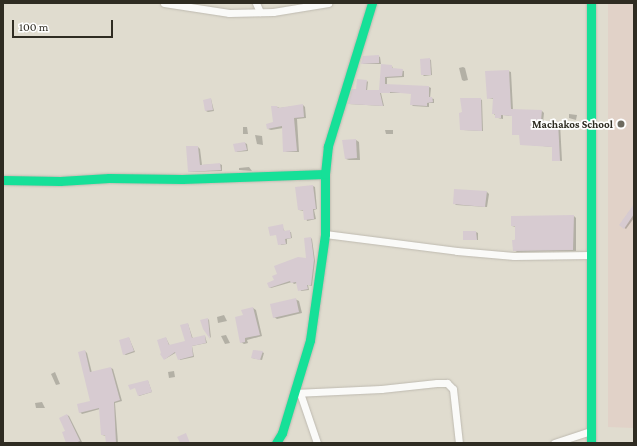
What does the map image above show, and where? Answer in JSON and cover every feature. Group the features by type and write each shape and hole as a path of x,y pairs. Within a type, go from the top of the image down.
{"street":[{"path":"164,3 219,12 290,10 328,3"},
{"path":"256,3 260,12"},
{"path":"276,443 282,433 297,393 310,340 325,234 325,174 332,130 372,3"},
{"path":"590,443 591,3"},
{"path":"3,180 60,181 109,178 182,179 325,174"},
{"path":"325,234 500,255 591,255"},
{"path":"297,393 380,390 437,383 447,384 453,389 458,443"},
{"path":"297,393 317,443"},
{"path":"554,443 591,431"}],"shaded area":[{"name":"Machakos School","path":"608,3 634,3 634,428 608,427"}],"building":[{"path":"379,55 379,63 361,64 363,56"},
{"path":"430,58 431,75 421,75 420,59"},
{"path":"381,64 392,65 392,68 403,69 402,76 385,77 385,84 429,86 429,97 432,97 433,102 427,103 427,106 410,105 411,94 390,92 380,93 383,106 348,104 352,89 356,89 357,79 367,80 366,90 379,90"},
{"path":"509,70 511,109 542,110 541,121 558,121 560,161 552,161 552,147 520,145 519,135 512,135 512,116 501,115 501,118 495,118 495,114 492,114 493,98 487,99 485,71"},
{"path":"211,98 213,110 205,111 203,100"},
{"path":"460,98 481,98 482,131 460,130 459,113 462,112"},
{"path":"303,104 304,117 294,118 297,151 283,152 282,126 267,129 266,124 273,122 271,106 277,106 278,108"},
{"path":"356,139 357,158 345,159 342,140"},
{"path":"245,142 247,150 235,152 233,144"},
{"path":"186,146 198,146 200,165 220,163 221,170 188,172"},
{"path":"313,185 316,209 313,209 314,219 304,220 303,210 298,210 295,187"},
{"path":"454,189 487,191 485,207 453,204"},
{"path":"634,204 634,214 624,229 619,225"},
{"path":"574,215 573,250 513,251 512,240 515,240 515,226 511,226 511,216"},
{"path":"283,224 284,231 290,230 291,238 285,239 286,244 278,245 276,235 270,236 268,227"},
{"path":"463,231 476,231 477,240 463,240"},
{"path":"311,237 314,260 311,285 307,285 308,289 298,291 296,282 291,283 290,281 269,288 267,283 274,280 272,276 277,274 274,266 298,257 306,258 304,238"},
{"path":"296,298 299,312 273,318 270,304"},
{"path":"253,307 260,335 245,338 245,342 240,343 235,317 243,315 241,310"},
{"path":"208,318 210,339 203,329 200,320"},
{"path":"188,323 192,338 205,335 206,343 192,346 193,356 178,360 175,352 164,360 160,354 157,340 166,337 169,345 185,341 180,325"},
{"path":"129,337 134,351 123,355 119,340"},
{"path":"85,350 90,372 111,367 120,400 114,402 116,443 106,443 105,435 101,435 99,408 79,413 77,404 90,401 78,352"},
{"path":"253,350 263,351 260,360 251,358"},
{"path":"148,380 152,392 138,396 135,388 130,390 128,385"},
{"path":"67,414 80,441 75,443 66,443 62,432 65,431 59,418"},
{"path":"186,433 190,443 180,443 177,437"}],"traffic: fast":[{"path":"276,443 282,433 310,340 325,234 325,174 328,146 372,3"},
{"path":"591,3 591,443"},
{"path":"3,180 60,181 109,178 182,179 325,174"}],"place":[{"name":"Machakos School","path":"621,124"}]}
